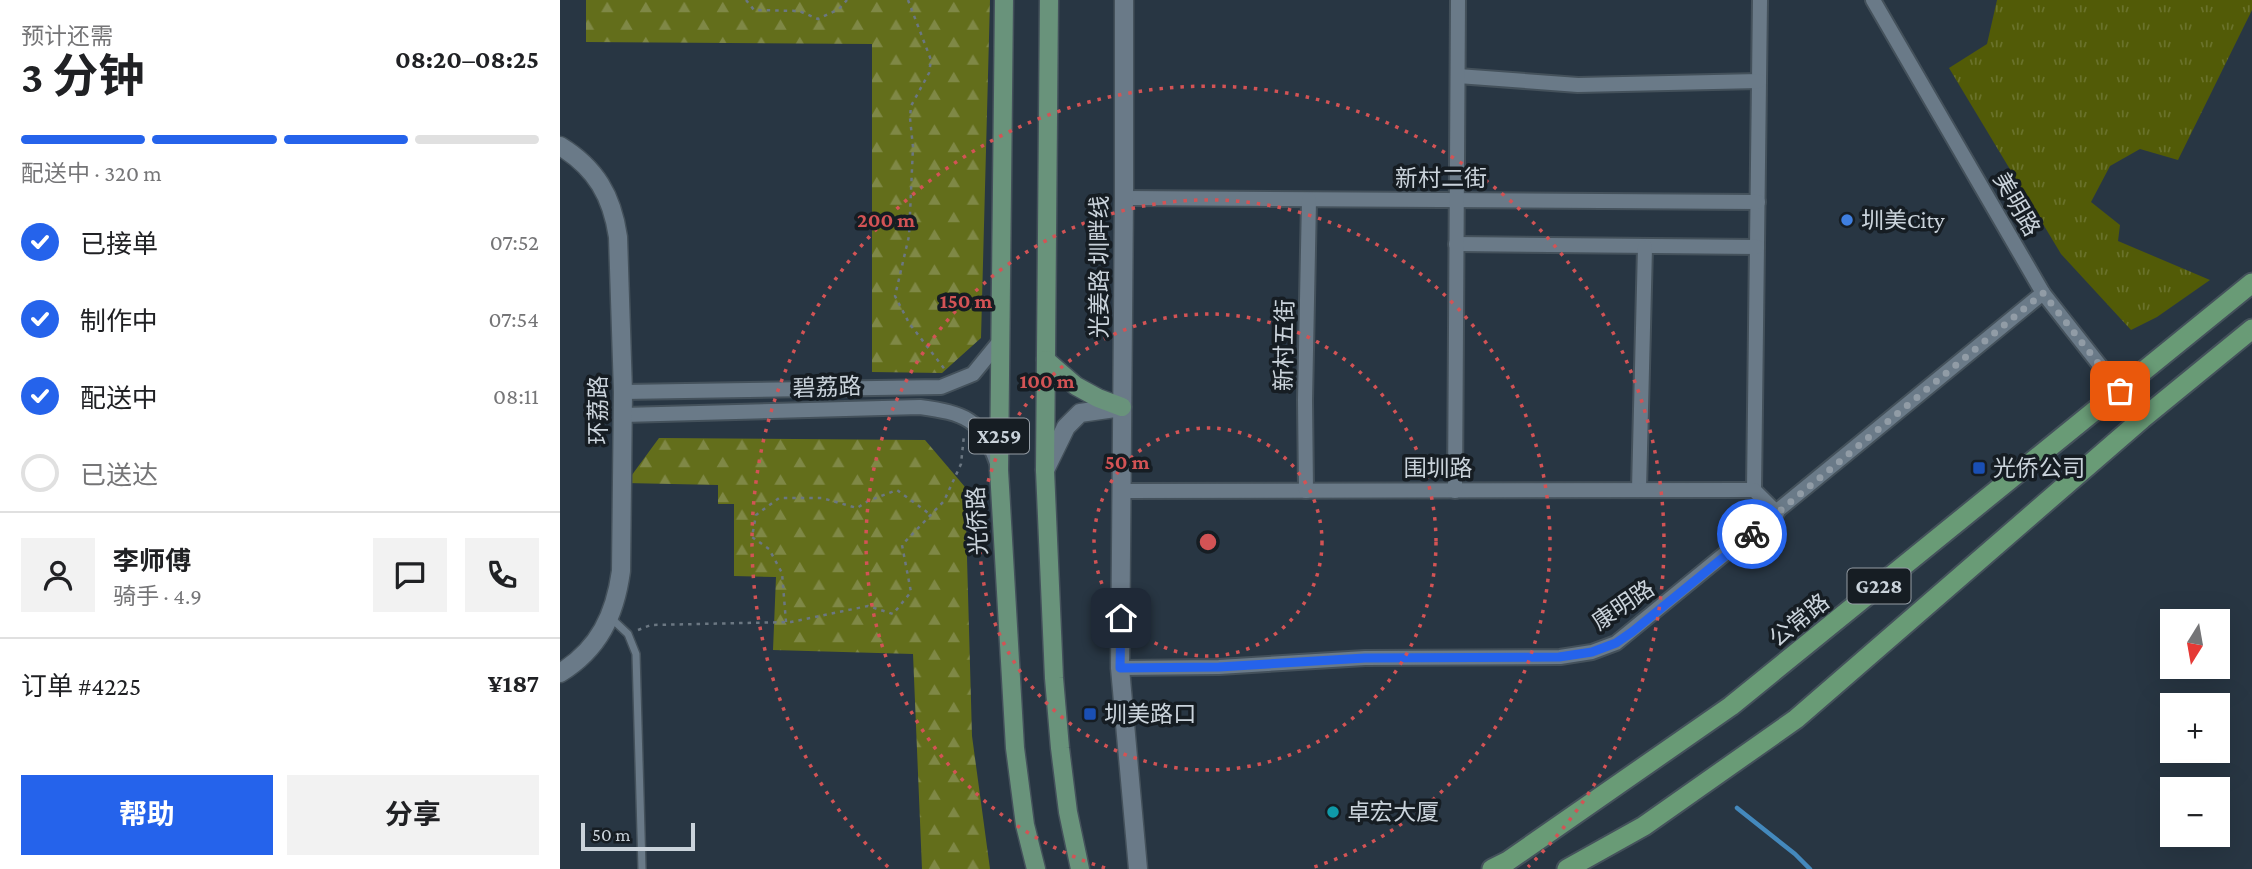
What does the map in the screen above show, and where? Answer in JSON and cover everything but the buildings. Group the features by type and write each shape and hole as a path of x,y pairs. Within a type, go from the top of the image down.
{"highway":[{"name":"公常路","path":"1492,869 1508,861 1731,706 2252,283"},
{"name":"G228","path":"1567,869 1644,826 1796,719 2142,419 2252,329"}],"main road":[{"name":"光侨路","path":"1003,0 999,470 1015,748 1026,825 1036,869"},
{"name":"X259","path":"1049,0 1045,470 1054,678 1060,748 1068,812 1080,869"},
{"path":"1046,360 1076,387 1122,407"}],"street":[{"name":"光姜路 圳畔线","path":"1124,0 1120,668 1138,869"},
{"path":"1455,491 1458,0"},
{"path":"1760,0 1754,490 1777,513"},
{"name":"美明路","path":"1872,0 2043,293 2142,419"},
{"path":"1458,75 1578,85 1759,81"},
{"name":"环荔路","path":"560,146 584,164 597,179 615,215 623,392 621,571 618,595 611,617 599,636 560,673"},
{"name":"新村二街","path":"1124,198 1758,202"},
{"name":"新村五街","path":"1306,491 1309,200"},
{"path":"1456,244 1757,247"},
{"path":"1639,491 1645,247"},
{"name":"康明路","path":"1120,668 1219,667 1365,658 1559,657 1592,652 1616,643 2043,293"},
{"name":"碧荔路","path":"623,392 941,387 973,374 1000,341"},
{"name":"碧荔路","path":"623,415 920,407 952,411 980,428 992,449 999,470"},
{"path":"1045,470 1066,427 1080,413 1122,407"},
{"name":"围圳路","path":"1122,491 1754,490"}],"lane":[{"path":"611,617 628,634 636,654 642,869"}],"path":[{"path":"746,0 754,10 799,11 818,19 839,9 847,0"},
{"path":"908,0 931,60 929,73 911,106 913,146 909,236 895,296 909,323 955,382"},
{"path":"628,634 651,625 786,622 867,606 893,614 911,592 902,545 944,501 961,464 965,429"},
{"path":"786,622 782,573 769,549 752,537 756,515 779,498 822,498 857,508 868,501 897,491 931,515"}],"green space":[{"path":"586,0 990,0 981,338 942,373 872,372 872,44 586,42"},
{"path":"1997,0 2252,0 2252,10 2178,160 2140,149 2110,166 2091,202 2120,225 2118,241 2210,280 2157,317 2131,330 2061,254 1949,68 1987,44"},
{"path":"659,438 925,440 965,487 972,736 990,869 922,869 913,654 773,650 776,577 734,576 734,504 718,504 718,485 626,483"}],"waterway":[{"path":"1737,808 1810,869"}],"way so far":[{"path":"1752,534 2043,293 2120,391"}],"place":[{"name":"圳美City","path":"1847,220"},
{"name":"光侨公司","path":"1979,468"},
{"name":"圳美路口","path":"1090,714"},
{"name":"卓宏大厦","path":"1333,812"}],"route":[{"path":"1121,618 1120,668 1219,667 1365,658 1559,657 1592,652 1616,643 1752,534"}]}
